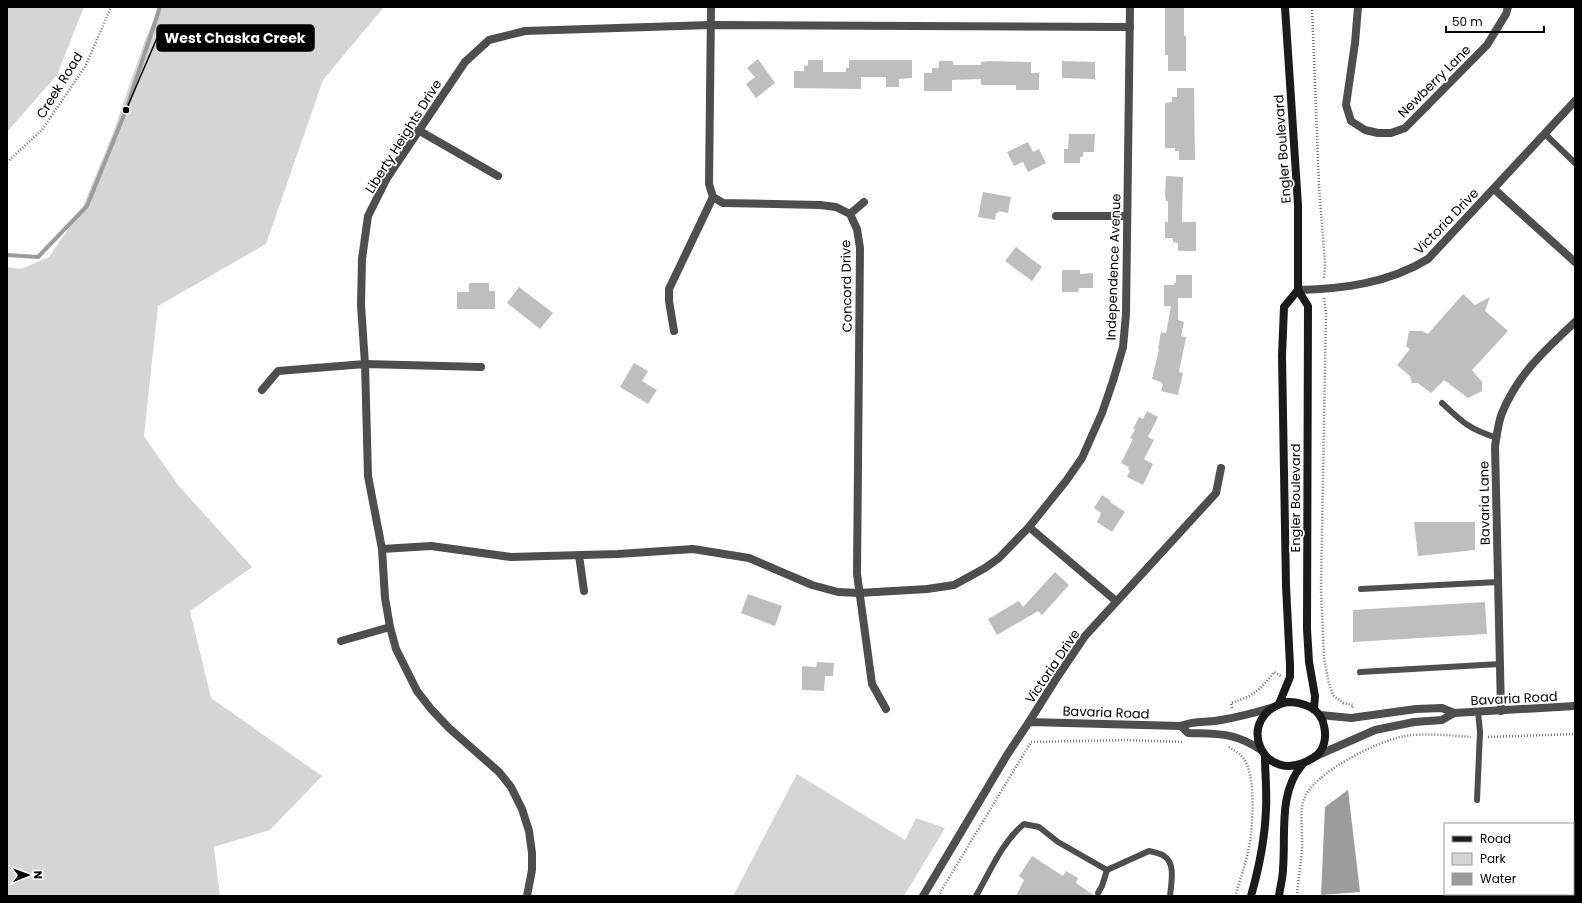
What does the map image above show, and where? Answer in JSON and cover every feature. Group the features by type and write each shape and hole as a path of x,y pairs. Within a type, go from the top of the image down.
{"main road":[{"name":"Engler Boulevard","path":"1285,7 1298,205 1298,290 1308,306 1307,629 1309,662 1317,712"},
{"name":"Engler Boulevard","path":"1276,706 1289,679 1290,665 1285,579 1282,356 1284,307 1298,290"},
{"path":"1251,896 1260,861 1266,808 1263,753 1257,734 1265,714 1276,706 1295,702 1317,712 1324,722 1325,741 1316,756 1303,764 1296,772 1285,806 1283,870 1279,896"},
{"path":"1263,753 1279,766 1287,767 1303,764"}],"street":[{"path":"711,7 709,184 713,196 723,203 820,205 836,207 850,214 864,202"},
{"name":"Independence Avenue","path":"382,549 431,546 511,557 618,554 693,549 748,558 812,585 838,592 859,593 927,589 954,585 985,568 999,558 1029,527 1066,481 1082,458 1114,381 1123,347 1126,314 1130,7"},
{"name":"Newberry Lane","path":"1358,7 1355,44 1346,105 1351,121 1365,130 1378,134 1391,133 1405,128 1487,45 1506,14 1508,7"},
{"name":"Liberty Heights Drive","path":"527,896 532,870 530,838 522,809 512,788 499,772 450,728 418,692 396,649 390,627 385,598 382,549 368,476 362,305 362,259 368,216 387,178 465,62 489,40 525,31 710,25 1130,27"},
{"name":"Victoria Drive","path":"1298,290 1324,290 1341,288 1376,281 1415,268 1428,259 1575,101"},
{"path":"418,130 498,176"},
{"path":"1494,189 1575,262"},
{"path":"674,331 669,301 669,289 713,196"},
{"name":"Concord Drive","path":"850,214 857,229 860,248 857,566 859,593 872,684 886,709"},
{"path":"1056,216 1127,216"},
{"name":"Bavaria Lane","path":"1501,710 1495,446 1502,414 1520,379 1538,357 1575,322"},
{"path":"262,390 278,371 365,364 482,367"},
{"name":"Victoria Drive","path":"923,896 1006,755 1030,722 1056,679 1086,636 1116,601 1216,493 1222,468"},
{"path":"1029,527 1116,601"},
{"path":"579,554 584,591"},
{"path":"341,641 390,627"},
{"name":"Bavaria Road","path":"1030,722 1181,726 1189,722 1220,721 1276,706"},
{"name":"Bavaria Road","path":"1317,712 1351,718 1416,709 1442,708 1454,713 1575,706"},
{"name":"Bavaria Road","path":"1316,756 1375,730 1414,722 1442,720 1454,713"},
{"name":"Bavaria Road","path":"1181,726 1188,733 1232,736 1251,743 1263,753"}],"lane":[{"path":"1545,134 1575,163"},
{"path":"1442,403 1463,423 1476,431 1497,438"},
{"path":"1361,589 1498,582"},
{"path":"1360,672 1500,664"},
{"path":"1477,800 1479,737 1478,712"},
{"path":"976,896 1004,847 1018,829 1024,824 1039,827 1058,842 1107,870"},
{"path":"1098,893 1107,870 1149,851 1164,856 1169,860 1172,868 1170,896"}],"path":[{"name":"Creek Road","path":"7,162 42,130 86,65 111,7"},
{"path":"1312,7 1319,186 1325,263 1324,290 1326,312 1321,590 1324,657 1328,680 1333,696 1342,703 1353,705 1351,718"},
{"path":"1234,718 1231,704 1250,697 1264,686 1274,672 1289,679"},
{"path":"1297,896 1302,848 1302,808 1304,799 1310,788 1323,776 1362,753 1384,742 1405,736 1479,737 1575,734"},
{"path":"1232,736 1227,746 1236,751 1244,759 1250,776 1252,797 1251,835 1234,896"},
{"path":"1354,739 1362,753"},
{"path":"938,896 1031,742 1125,740 1184,742"}],"green space":[{"path":"7,7 84,7 57,75 7,132"},
{"path":"160,7 384,7 323,80 266,244 158,306 144,436 178,485 252,567 190,611 211,698 322,776 270,830 214,847 220,896 7,896 7,267 21,269 49,257 82,209 113,133 145,40"},
{"path":"797,774 905,840 916,818 945,828 904,896 733,896"}],"water":[{"path":"1348,790 1360,892 1321,895 1325,807"}],"building":[{"path":"1165,7 1184,7 1186,71 1168,71 1168,55 1165,55"},
{"path":"758,59 775,83 756,98 746,84 755,77 747,68"},
{"path":"808,60 823,60 823,72 846,72 846,68 849,68 849,60 912,60 912,78 899,79 899,87 886,87 886,77 861,77 861,89 794,88 794,71 804,71 804,66 808,65"},
{"path":"939,61 953,61 953,65 981,65 981,62 989,61 1031,62 1031,73 1039,73 1039,90 1016,90 1016,85 981,85 981,79 952,80 952,91 924,91 924,73 932,73 932,68 939,68"},
{"path":"1062,61 1095,62 1095,79 1062,78"},
{"path":"1177,88 1194,88 1195,160 1179,160 1179,151 1175,151 1175,148 1165,148 1165,103 1172,102 1172,97 1177,97"},
{"path":"1069,134 1095,134 1094,152 1083,152 1083,157 1080,157 1080,163 1064,163 1064,149 1068,149"},
{"path":"1028,142 1033,152 1039,149 1046,163 1028,172 1023,162 1014,166 1007,152"},
{"path":"1166,176 1183,177 1182,222 1196,222 1196,251 1178,251 1178,243 1173,242 1173,238 1165,238 1165,222 1168,222 1168,201 1166,201 1165,195"},
{"path":"983,192 1011,197 1008,213 999,211 996,213 995,220 978,217"},
{"path":"1016,247 1042,267 1032,281 1005,261"},
{"path":"1062,270 1080,270 1080,274 1093,273 1093,288 1079,288 1078,292 1062,292"},
{"path":"1176,275 1192,275 1192,298 1178,298 1178,320 1184,322 1181,336 1186,337 1179,372 1183,373 1178,395 1161,391 1163,384 1152,379 1159,349 1161,332 1166,333 1171,306 1164,306 1164,285 1174,285 1174,283 1176,283"},
{"path":"469,283 489,283 489,291 495,291 495,309 457,309 457,292 469,292"},
{"path":"519,287 553,313 540,329 507,303"},
{"path":"1463,294 1475,305 1490,297 1485,311 1508,331 1472,370 1482,382 1482,391 1468,398 1444,380 1431,393 1418,383 1412,383 1410,376 1397,365 1410,349 1406,346 1409,331 1422,331 1428,334"},
{"path":"634,363 648,371 642,381 657,390 648,404 620,387"},
{"path":"1147,411 1158,417 1148,437 1154,440 1144,459 1153,464 1143,485 1127,477 1130,470 1128,469 1129,467 1121,463 1133,439 1130,438 1135,430 1133,429 1139,417 1143,419"},
{"path":"1102,495 1125,512 1112,532 1097,522 1101,513 1094,508"},
{"path":"1414,522 1475,522 1475,550 1418,556"},
{"path":"1055,572 1069,585 1042,615 1038,611 997,635 988,619 1019,601 1023,607"},
{"path":"748,594 782,606 775,626 741,613"},
{"path":"1485,602 1487,634 1353,642 1353,610"},
{"path":"817,662 834,663 833,676 825,676 824,691 802,690 802,666 816,667"},
{"path":"1032,856 1063,876 1066,871 1078,878 1076,883 1095,896 1016,896 1024,880 1019,876"}],"waterway":[{"path":"7,255 38,257 87,206 126,110 160,7"}],"place":[{"name":"West Chaska Creek","path":"126,110"}]}
